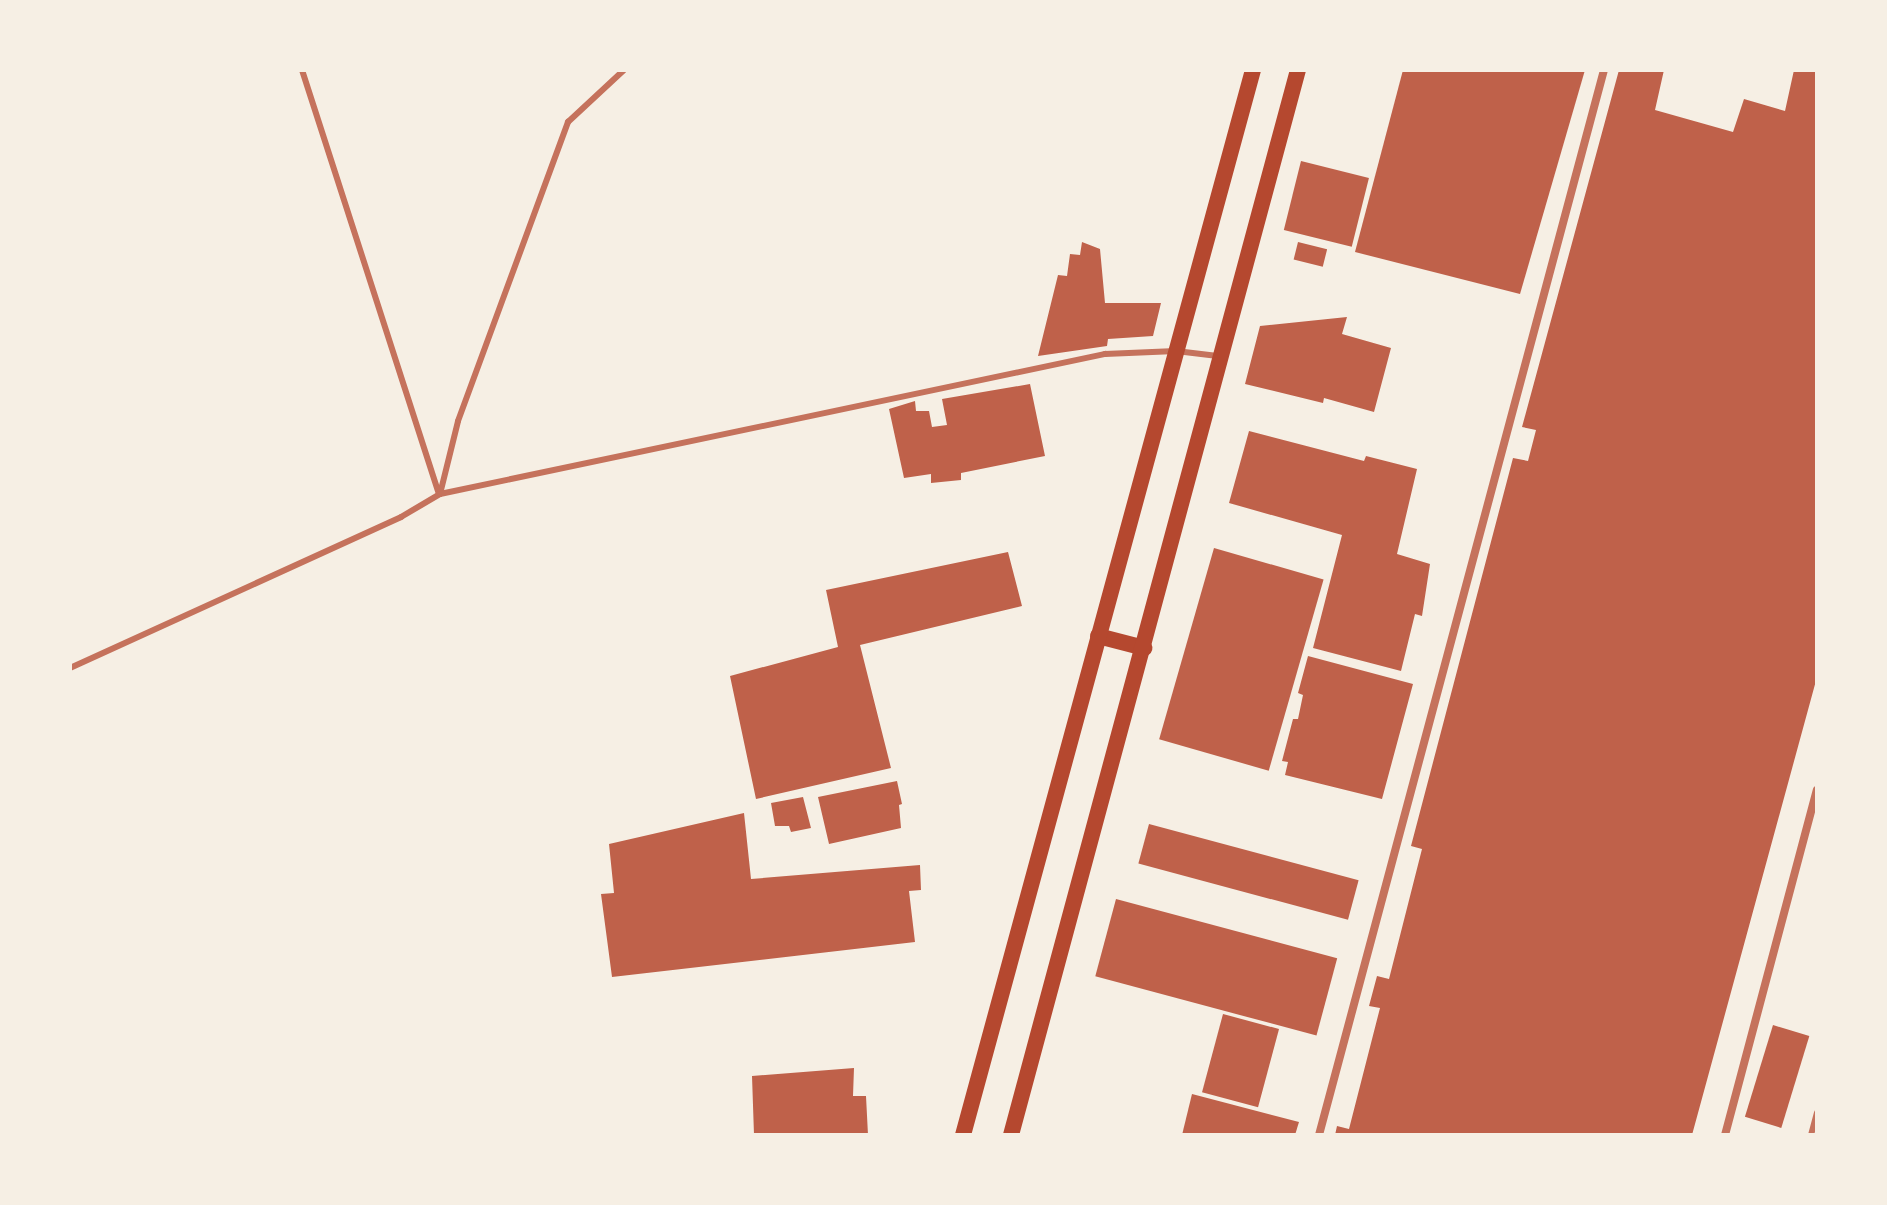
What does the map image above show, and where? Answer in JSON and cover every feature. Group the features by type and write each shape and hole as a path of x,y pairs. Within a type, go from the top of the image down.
{"main road":[{"path":"963,1135 1253,70"},
{"path":"1011,1135 1298,70"},
{"path":"1098,636 1144,648"}],"street":[{"path":"1319,1135 1604,70"},
{"path":"1725,1135 1817,790"}],"lane":[{"path":"302,70 440,494"},
{"path":"440,494 458,421 568,122 624,70"},
{"path":"70,668 401,517 440,494 1105,354 1176,351 1222,356"},
{"path":"1811,1135 1817,1113"}],"building":[{"path":"1403,70 1585,70 1520,294 1355,252"},
{"path":"1619,70 1664,70 1655,110 1733,132 1744,99 1785,111 1794,70 1817,70 1817,677 1692,1135 1335,1135 1337,1126 1349,1129 1380,1008 1369,1006 1377,976 1389,979 1422,849 1411,846 1513,458 1528,461 1536,430 1522,427"},
{"path":"1301,161 1369,178 1352,247 1284,230"},
{"path":"1082,242 1100,249 1105,303 1161,303 1153,336 1108,339 1107,346 1038,356 1058,275 1067,276 1070,254 1080,255"},
{"path":"1298,242 1327,249 1323,267 1294,259"},
{"path":"1347,317 1342,334 1391,348 1374,412 1324,398 1323,403 1245,384 1260,326"},
{"path":"1030,384 1045,456 961,473 961,480 931,483 931,474 904,478 889,409 915,401 916,411 929,411 932,427 947,425 942,399"},
{"path":"1249,431 1364,461 1366,456 1417,469 1397,554 1430,564 1422,616 1415,614 1401,671 1313,648 1342,535 1229,503"},
{"path":"1214,548 1324,579 1269,771 1159,739"},
{"path":"1008,552 1022,606 860,645 891,768 756,799 730,676 838,647 826,590"},
{"path":"1308,656 1413,684 1382,799 1285,775 1288,762 1282,761 1293,719 1298,719 1303,695 1298,693"},
{"path":"897,781 902,804 899,805 901,828 829,844 818,797"},
{"path":"803,797 811,828 791,832 789,826 775,826 771,803"},
{"path":"744,813 751,879 920,865 921,890 909,891 915,942 612,977 601,894 614,893 609,844"},
{"path":"1149,824 1359,880 1348,920 1138,864"},
{"path":"1116,899 1337,958 1316,1036 1095,976"},
{"path":"1223,1014 1279,1029 1258,1107 1202,1092"},
{"path":"1773,1025 1809,1036 1781,1128 1745,1117"},
{"path":"854,1068 853,1096 866,1096 868,1135 754,1135 752,1076"},
{"path":"1192,1094 1299,1122 1295,1135 1182,1135"}]}
